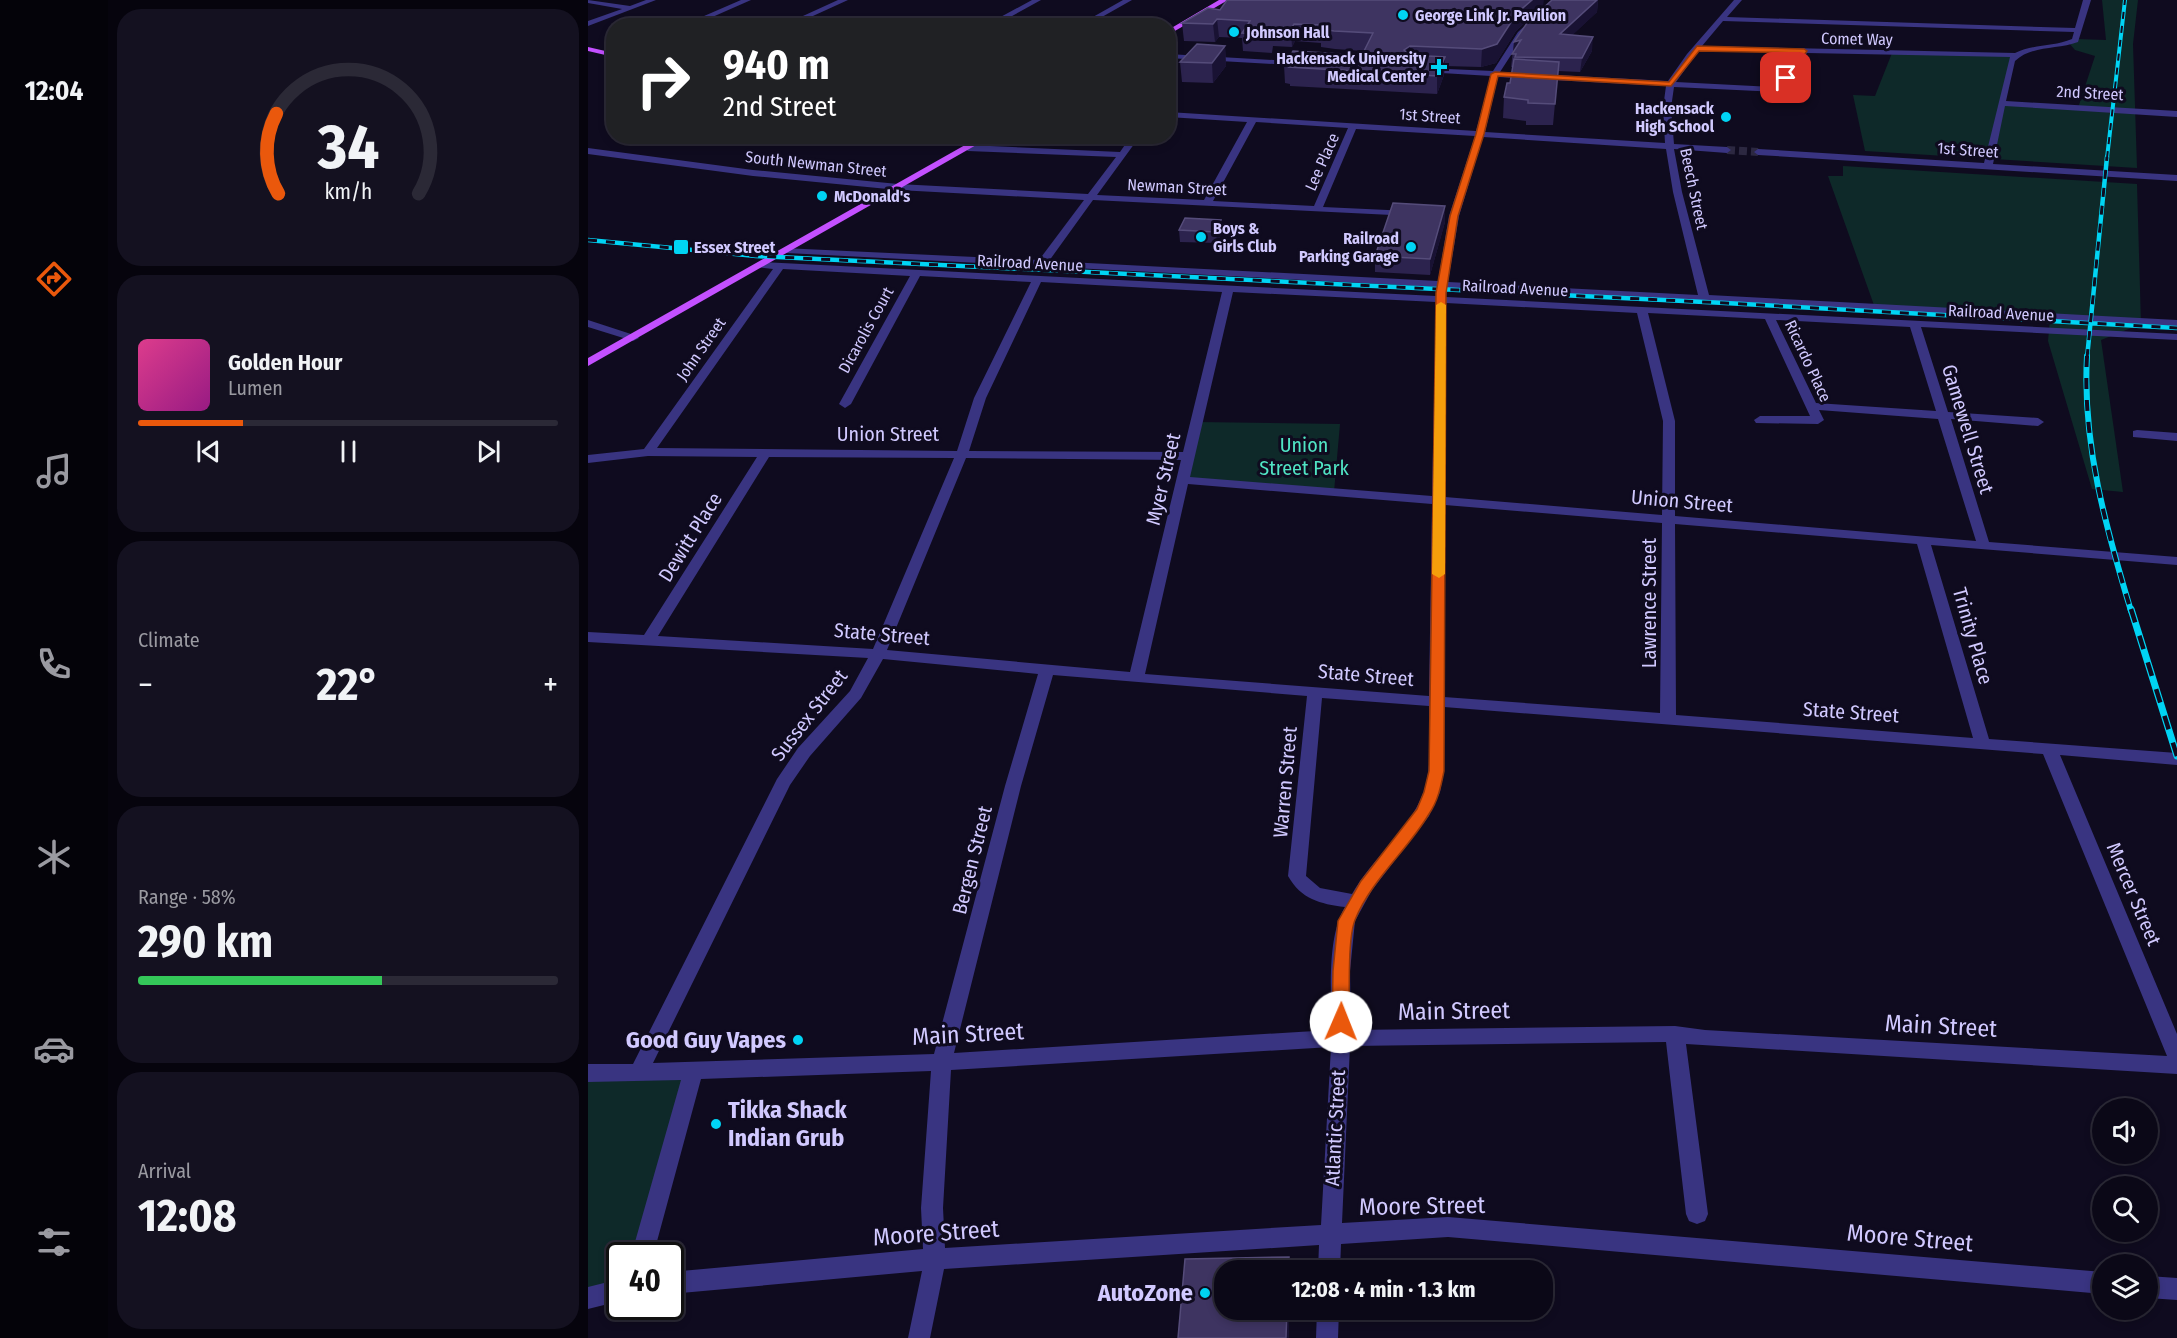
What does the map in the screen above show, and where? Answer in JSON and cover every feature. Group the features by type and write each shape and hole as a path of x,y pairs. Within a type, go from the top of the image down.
{"main road":[{"path":"1176,28 1224,0"},
{"path":"588,49 606,53"},
{"path":"588,363 975,144"}],"street":[{"path":"588,24 652,0"},
{"path":"703,18 747,0"},
{"path":"802,18 844,0"},
{"path":"1027,0 1036,0"},
{"path":"1002,18 1036,0"},
{"path":"1095,18 1128,0"},
{"name":"Atlantic Street","path":"1329,1260 1341,1038 1341,971 1346,921 1366,885 1409,833 1423,812 1432,792 1436,771 1441,300 1448,216 1480,134 1495,74 1521,34 1557,0"},
{"path":"1671,84 1697,48 1738,0"},
{"path":"1722,19 2079,30 2087,0"},
{"path":"588,1 630,8"},
{"name":"Comet Way","path":"1697,48 2016,55 2028,50 2071,42 2078,37 2079,30"},
{"path":"1420,70 1777,90 1804,51"},
{"path":"1988,166 2011,60 2016,55"},
{"path":"1176,56 1290,63"},
{"name":"Beech Street","path":"1671,84 1669,146 1704,298"},
{"name":"2nd Street","path":"2001,103 2177,114"},
{"name":"1st Street","path":"1176,114 1726,150"},
{"path":"1207,203 1253,119"},
{"name":"Lee Place","path":"1317,209 1353,126"},
{"path":"1042,263 1131,144"},
{"path":"968,148 1124,155"},
{"name":"South Newman Street","path":"588,151 753,173 898,187"},
{"name":"1st Street","path":"1758,152 2177,178"},
{"name":"Newman Street","path":"898,187 1418,215"},
{"name":"Railroad Avenue","path":"787,250 2177,323"},
{"name":"Railroad Avenue","path":"761,265 2177,338"},
{"name":"John Street","path":"648,452 780,266"},
{"name":"Dicarolis Court","path":"845,404 917,273"},
{"name":"Sussex Street","path":"639,1072 783,783 804,752 856,694 878,654 962,453 980,398 1038,278"},
{"name":"Myer Street","path":"1136,678 1228,289"},
{"name":"Lawrence Street","path":"1642,310 1669,421 1668,719"},
{"name":"Ricardo Place","path":"1760,420 1818,420 1769,316"},
{"path":"588,323 633,338"},
{"name":"Gamewell Street","path":"1915,324 1984,546"},
{"path":"1810,406 2038,422"},
{"path":"2137,434 2177,437"},
{"name":"Union Street","path":"588,459 648,452 1189,456"},
{"name":"Dewitt Place","path":"648,641 765,453"},
{"name":"Union Street","path":"1183,480 2177,561"},
{"name":"Trinity Place","path":"1923,541 1983,744"},
{"name":"State Street","path":"588,637 878,654 1136,678 2177,759"},
{"name":"Bergen Street","path":"919,1338 935,1259 932,1208 942,1062 1008,802 1047,669"},
{"name":"Warren Street","path":"1315,692 1297,876 1301,886 1311,893 1356,902"},
{"name":"Mercer Street","path":"2049,749 2177,1057"},
{"path":"1675,1034 1697,1214"},
{"name":"Main Street","path":"588,1073 942,1062 1341,1038 1675,1034 1717,1039 2177,1065"},
{"path":"646,1242 693,1071"},
{"name":"Moore Street","path":"684,1282 935,1259 1448,1227 2092,1282"},
{"path":"2158,1288 2177,1289"},
{"path":"588,1298 606,1294"},
{"path":"1328,1320 1328,1338"}],"green space":[{"path":"2102,0 2138,0 2133,44 2137,168 1865,151 1853,95 1875,96 1892,53 2014,55 2005,104 2078,108 2095,56 2075,50 2069,43 2077,39 2106,40"},
{"path":"1843,166 2137,184 2141,324 2101,340 2123,492 2092,489 2048,341 2050,319 1875,308 1828,176 1843,176"},
{"name":"Union Street Park","path":"1197,422 1340,424 1334,492 1183,480"},
{"path":"693,1071 646,1242 606,1242 606,1293 588,1298 588,1073"}],"building":[{"path":"1227,0 1532,0 1517,13 1497,44 1482,49 1410,46 1404,50 1410,55 1445,57 1437,76 1284,65 1293,51 1362,55 1373,33 1334,31 1321,29 1323,25 1294,24 1291,29 1272,28 1271,35 1242,33 1250,21 1217,19 1213,24 1182,23 1208,8 1220,10"},
{"path":"1552,0 1597,0 1560,34 1593,37 1582,58 1515,57 1516,54 1512,54 1521,40 1514,42 1527,23"},
{"path":"1197,44 1225,46 1212,63 1180,62"},
{"path":"1514,59 1559,62 1555,104 1528,103 1528,100 1504,97 1507,83 1510,83"},
{"name":"Railroad Parking Garage","path":"1393,203 1445,206 1430,259 1375,256"},
{"path":"1185,218 1221,220 1216,232 1179,230"},
{"name":"AutoZone","path":"1289,1257 1289,1260 1214,1260 1214,1320 1287,1320 1286,1338 1178,1338 1185,1259"}],"tunnel":[{"path":"1727,150 1758,152"}],"railway":[{"path":"2107,158 2125,0"},
{"path":"2090,323 2107,157"},
{"path":"588,240 756,256 1725,303 2090,323"},
{"path":"2087,358 2090,323"},
{"path":"2090,323 2177,328"},
{"path":"2087,356 2086,389 2092,453 2105,517 2131,611"},
{"path":"2131,609 2177,756"}],"slow traffic":[{"path":"1439,574 1441,305"}],"place":[{"name":"George Link Jr. Pavilion","path":"1403,15"},
{"name":"Johnson Hall","path":"1234,32"},
{"name":"Hackensack University Medical Center","path":"1439,67"},
{"name":"Hackensack High School","path":"1726,117"},
{"name":"McDonald's","path":"822,196"},
{"name":"Boys & Girls Club","path":"1201,237"},
{"name":"Essex Street","path":"681,247"},
{"name":"Railroad Parking Garage","path":"1411,247"},
{"name":"Good Guy Vapes","path":"798,1040"},
{"name":"Tikka Shack Indian Grub","path":"716,1124"},
{"name":"AutoZone","path":"1205,1293"}],"route":[{"path":"1341,1022 1341,971 1346,921 1366,885 1409,833 1423,812 1432,792 1436,771 1441,293 1454,216 1480,134 1495,74 1671,84 1697,48 1804,51 1786,78"}]}
